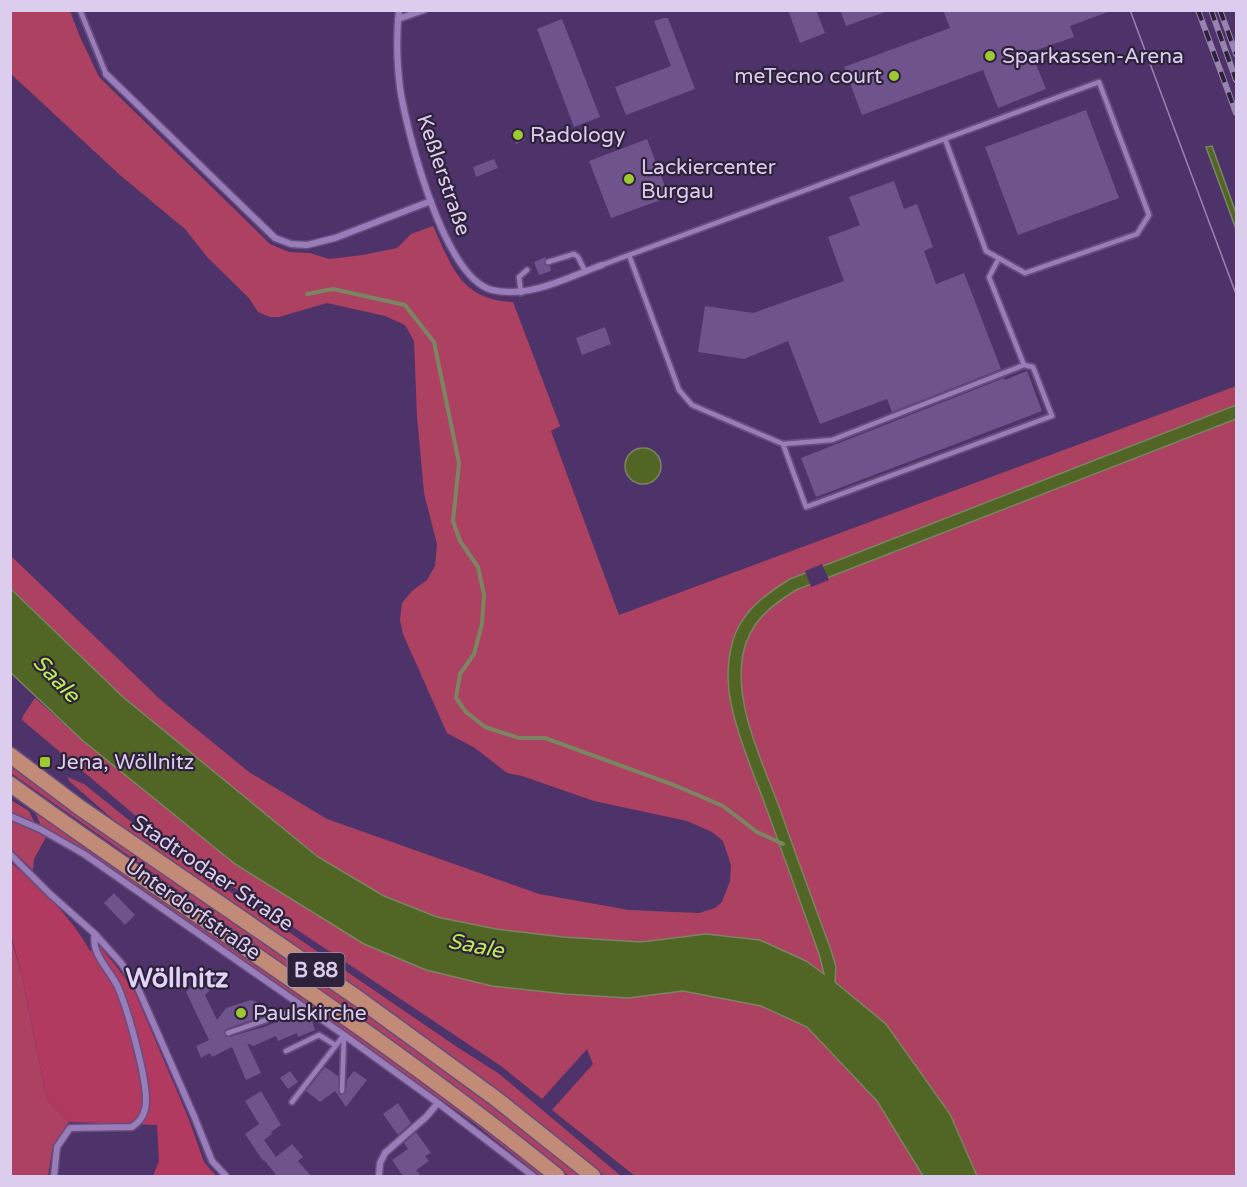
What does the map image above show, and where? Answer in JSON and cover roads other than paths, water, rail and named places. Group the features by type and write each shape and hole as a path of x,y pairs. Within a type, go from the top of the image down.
{"main road":[{"name":"Stadtrodaer Straße","path":"10,755 79,807 350,993 468,1078 593,1176"},
{"name":"Stadtrodaer Straße","path":"10,784 364,1031 557,1176"}],"street":[{"name":"Keßlerstraße","path":"399,10 400,87 409,131 431,201 453,252 475,282 493,290 521,293 602,265"},
{"path":"398,19 424,10"},
{"path":"106,74 275,238 291,244 307,245 335,238 431,201"},
{"name":"Unterdorfstraße","path":"10,816 40,829 84,854 344,1035 533,1176"},
{"path":"10,854 95,934 121,963 137,986 212,1161 226,1176"},
{"path":"54,1176 57,1147 70,1128 132,1127 141,1121 146,1108 143,1072 119,990 94,947 95,934"},
{"path":"379,1176 380,1163 385,1153 426,1117 438,1103"}],"lane":[{"path":"80,10 106,74"},
{"path":"602,265 1099,82 1149,215 1137,234 1025,273 986,251 945,139"},
{"path":"548,262 574,254 578,257 585,272"},
{"path":"629,255 680,390 692,405 783,444 832,440 1024,365 1033,367 1052,416 806,507 783,444"},
{"path":"999,258 989,277 1024,365"},
{"path":"521,293 519,277 527,270"},
{"path":"228,1033 304,1007"},
{"path":"286,1051 319,1035 335,1045"},
{"path":"292,1102 344,1035"},
{"path":"342,1090 344,1035"}],"water":[{"path":"1212,146 1236,213 1236,229 1206,147"},
{"name":"Saale","path":"1236,405 1236,419 796,590 762,616 746,643 741,674 746,714 831,950 836,967 835,982 886,1024 950,1114 977,1176 923,1176 877,1101 807,1027 761,1006 683,991 628,998 492,986 426,970 364,944 235,864 82,740 10,672 10,588 123,697 318,857 384,896 437,917 496,929 563,937 641,942 706,934 760,940 806,961 824,974 819,954 745,752 731,704 728,686 729,658 736,632 746,615 766,595 790,579"},
{"path":"643,448 656,453 661,466 656,479 643,484 630,479 625,466 630,453"}],"waterway":[{"path":"307,294 333,289 405,305 434,342 459,463 453,521 460,541 478,567 484,595 482,624 474,654 460,674 456,698 466,712 485,727 519,738 545,738 674,785 723,806 757,832 783,844"}],"tram line":[{"path":"1130,10 1236,294"}],"railway":[{"path":"1198,10 1236,113"},
{"path":"1211,10 1236,80"},
{"path":"1220,10 1236,54"}],"place":[{"name":"Sparkassen-Arena","path":"990,56"},
{"name":"meTecno court","path":"894,76"},
{"name":"Radology","path":"518,135"},
{"name":"Lackiercenter Burgau","path":"629,179"},
{"name":"Jena, Wöllnitz","path":"45,762"},
{"name":"Paulskirche","path":"241,1013"}],"district":[{"name":"Wöllnitz","path":"177,978"}]}
